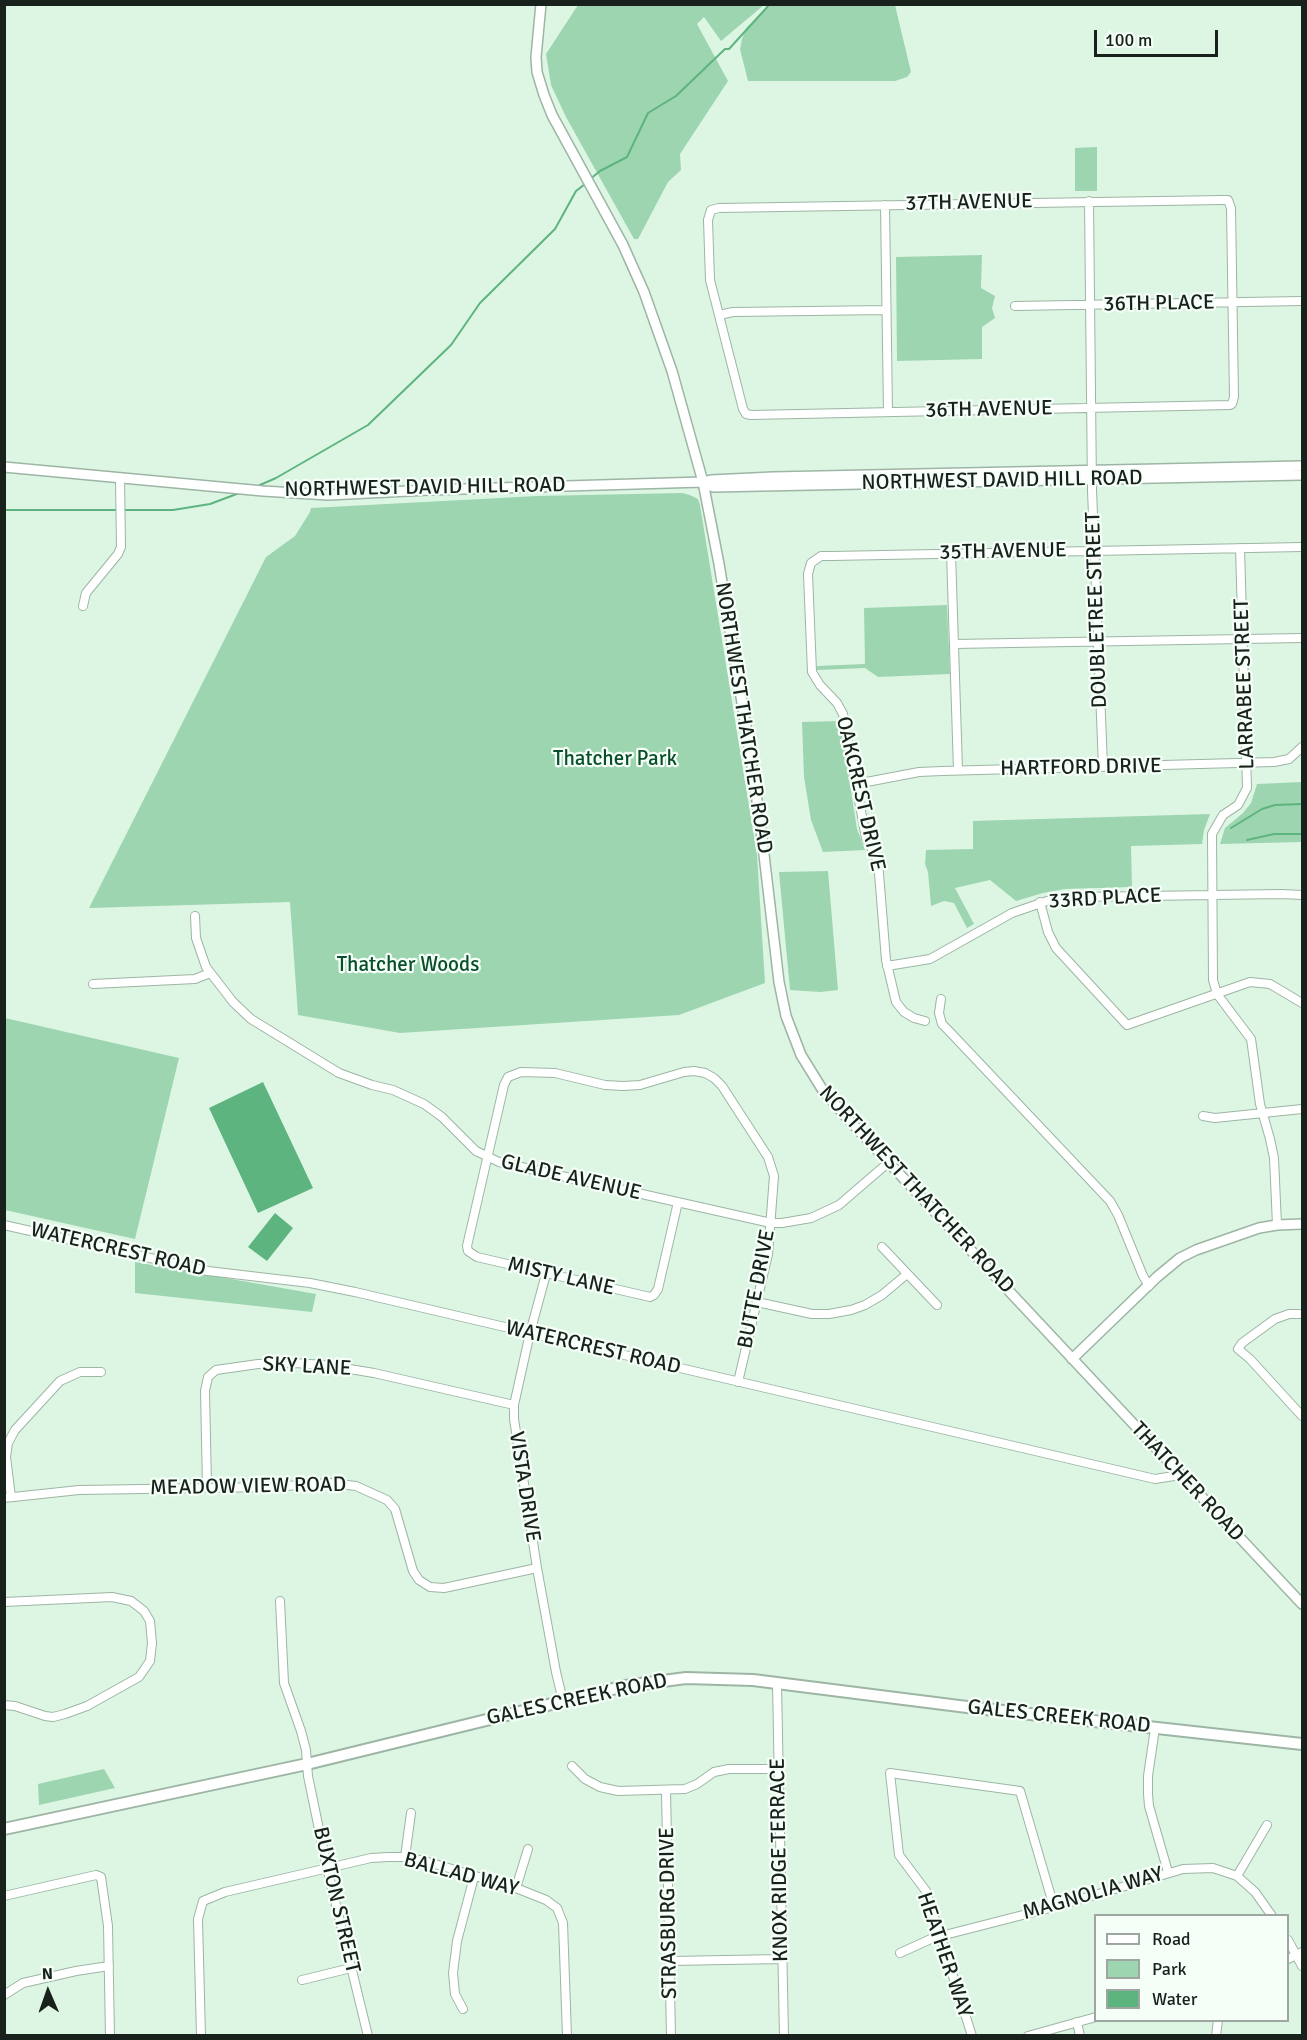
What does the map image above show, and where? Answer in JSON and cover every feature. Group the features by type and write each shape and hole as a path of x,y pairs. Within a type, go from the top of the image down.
{"main road":[{"name":"GALES CREEK ROAD","path":"4,1829 307,1764 625,1686 678,1679 753,1680 1302,1744"}],"street":[{"name":"NORTHWEST THATCHER ROAD","path":"541,4 536,48 539,80 552,115 634,268 655,319 703,482 747,733 779,982 786,1016 795,1043 814,1078 836,1106 1072,1359"},
{"name":"37TH AVENUE","path":"719,315 709,269 708,220 711,210 719,208 1228,200 1231,208 1232,302"},
{"name":"DOUBLETREE STREET","path":"1089,201 1092,475 1103,767"},
{"path":"885,205 888,412"},
{"name":"36TH PLACE","path":"1015,306 1302,301"},
{"name":"36TH AVENUE","path":"719,315 746,414 1221,407 1232,404 1234,397 1232,302"},
{"path":"719,315 733,312 886,310"},
{"name":"NORTHWEST DAVID HILL ROAD","path":"4,466 328,495 703,482 712,487 1302,466"},
{"name":"NORTHWEST DAVID HILL ROAD","path":"1092,475 1302,475"},
{"path":"83,606 87,593 121,547 120,478"},
{"name":"35TH AVENUE","path":"813,560 826,556 1302,547"},
{"name":"LARRABEE STREET","path":"1240,548 1247,788 1238,805 1223,815 1212,834 1213,980 1217,993 1251,1039 1262,1112 1274,1158 1278,1225"},
{"path":"951,553 958,770"},
{"name":"OAKCREST DRIVE","path":"813,560 808,570 812,672 842,711 866,838 878,861 887,966 896,1002 904,1012 925,1021"},
{"path":"954,644 1302,638"},
{"name":"HARTFORD DRIVE","path":"856,784 919,772 958,770 1248,764 1283,761 1293,756 1302,747"},
{"name":"33RD PLACE","path":"887,966 930,959 1012,913 1040,902 1068,897 1302,895"},
{"path":"1040,902 1050,938 1056,948 1127,1025 1250,982 1258,981 1281,988 1302,1002"},
{"name":"GLADE AVENUE","path":"195,916 197,942 202,959 233,1002 251,1019 333,1070 393,1090 424,1104 442,1117 476,1151 499,1162 771,1222 793,1221 824,1213 839,1205 889,1162"},
{"path":"93,984 195,978 210,973"},
{"path":"941,999 939,1013 942,1024 1110,1201 1149,1286"},
{"name":"BUTTE DRIVE","path":"487,1157 505,1081 514,1074 521,1072 555,1073 623,1086 640,1085 694,1071 714,1078 722,1086 768,1157 774,1176 768,1254 738,1382"},
{"path":"1203,1116 1215,1118 1302,1109"},
{"name":"MISTY LANE","path":"487,1157 467,1240 468,1251 477,1257 546,1274 650,1297 654,1295 658,1289 678,1202"},
{"path":"1072,1359 1173,1263 1188,1254 1259,1228 1302,1224"},
{"name":"WATERCREST ROAD","path":"4,1225 208,1271 310,1283 1155,1479 1180,1475"},
{"path":"882,1247 937,1305"},
{"name":"VISTA DRIVE","path":"546,1274 514,1405 514,1419 537,1568 563,1701"},
{"path":"757,1302 812,1314 829,1314 850,1310 882,1295 907,1274"},
{"path":"1302,1314 1289,1314 1275,1318 1238,1348 1302,1416"},
{"name":"THATCHER ROAD","path":"1072,1359 1302,1604"},
{"name":"SKY LANE","path":"207,1487 205,1391 208,1377 216,1370 258,1364 294,1363 353,1368 514,1405"},
{"path":"8,1498 6,1457 8,1443 15,1430 60,1381 80,1372 101,1372"},
{"name":"MEADOW VIEW ROAD","path":"8,1498 79,1490 270,1487 331,1483 356,1486 387,1500 395,1509 413,1572 419,1580 430,1587 444,1588 537,1568"},
{"path":"4,1602 112,1597 132,1601 144,1611 150,1621 152,1643 150,1661 139,1677 87,1706 54,1717 4,1705"},
{"name":"BUXTON STREET","path":"280,1601 284,1683 301,1731 327,1868 368,2036"},
{"name":"KNOX RIDGE TERRACE","path":"777,1684 784,2036"},
{"path":"1155,1728 1148,1776 1149,1806 1168,1872"},
{"path":"572,1766 585,1779 609,1790 666,1791 685,1789 714,1772 729,1768 778,1768"},
{"name":"HEATHER WAY","path":"972,2036 926,1892 899,1855 890,1773 1020,1791 1054,1907"},
{"name":"STRASBURG DRIVE","path":"666,1791 671,2036"},
{"path":"405,1857 411,1813"},
{"path":"1238,1876 1267,1825"},
{"path":"516,1888 528,1849"},
{"name":"BALLAD WAY","path":"201,2036 198,1919 203,1901 225,1892 371,1858 405,1857 516,1888 546,1900 557,1908 563,1923 567,2036"},
{"name":"MAGNOLIA WAY","path":"900,1953 933,1938 1054,1907 1183,1869 1213,1868 1238,1876 1259,1897 1271,1914"},
{"path":"4,1896 96,1875 101,1877 107,1911 110,2036"},
{"path":"463,2009 455,1994 453,1973 457,1941 474,1877"},
{"path":"1295,1956 1302,1966"},
{"path":"670,1961 782,1959"},
{"path":"4,1995 23,1983 109,1966"},
{"path":"302,1980 351,1968"},
{"path":"1028,2036 1094,2017"},
{"path":"1077,2022 1080,2036"}],"green space":[{"path":"772,4 895,5 911,72 907,77 895,81 748,81 740,49 742,39 747,27"},
{"path":"578,5 764,5 721,41 704,17 697,24 728,81 680,154 681,170 668,182 638,239 634,239 566,117 551,85 546,54"},
{"path":"1097,147 1097,191 1075,191 1075,148"},
{"path":"982,255 981,288 995,296 992,308 995,318 982,327 982,359 897,361 896,257"},
{"path":"682,493 698,499 700,505 757,855 765,983 679,1015 400,1033 298,1015 290,902 89,908 266,557 295,536 311,508 537,496"},
{"path":"947,605 950,674 878,677 865,668 817,670 817,666 865,664 864,608"},
{"path":"840,721 857,829 865,850 823,852 811,820 804,777 802,722"},
{"path":"1302,782 1302,842 1220,844 1225,828 1251,803 1257,784"},
{"path":"1210,814 1202,844 1131,846 1132,887 1065,889 1016,901 990,880 955,888 974,924 967,928 954,903 944,901 931,906 928,872 925,864 926,850 973,849 973,821"},
{"path":"828,871 838,990 820,992 790,990 779,872"},
{"path":"5,1018 179,1058 135,1239 5,1210"},
{"path":"135,1262 316,1294 312,1312 135,1293"},
{"path":"104,1769 115,1788 39,1805 38,1784"}],"water":[{"path":"263,1082 313,1188 258,1213 209,1108"},
{"path":"275,1213 293,1228 267,1261 248,1247"}],"waterway":[{"path":"589,180 600,171 627,157 648,113 676,96 725,49 729,49 770,4"},
{"path":"260,485 368,425 451,345 480,303 555,229 576,191 585,184"},
{"path":"4,510 173,510 210,504 242,492"},
{"path":"1231,828 1262,809 1275,805 1302,804"},
{"path":"1247,840 1274,834 1302,834"}],"park label":[{"name":"Thatcher Park","path":"615,759"},
{"name":"Thatcher Woods","path":"408,965"}]}
